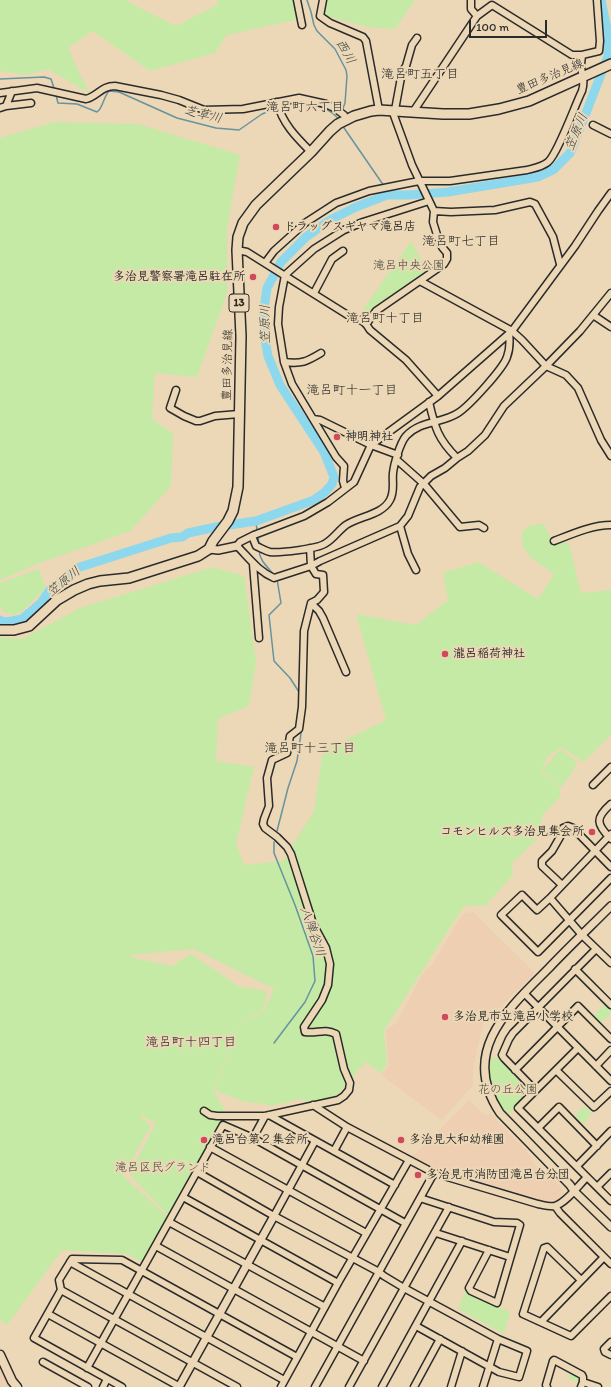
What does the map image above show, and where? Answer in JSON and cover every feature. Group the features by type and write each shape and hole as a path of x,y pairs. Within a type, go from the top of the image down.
{"main road":[{"name":"豊田多治見線","path":"0,630 14,630 29,626 57,600 88,584 100,581 129,578 198,556 211,545 228,521 236,501 238,487 241,336 237,250 238,237 243,223 256,205 311,152 342,118 379,110 469,114 499,109 529,101 611,64"},
{"path":"0,1355 12,1382 17,1387"}],"street":[{"path":"297,0 302,25"},
{"path":"323,0 320,16 330,23 363,38 366,41 379,110"},
{"path":"471,0 471,9 477,16"},
{"path":"413,112 477,16 492,5 572,55 582,55 599,51 600,41 597,0"},
{"path":"366,323 376,311 444,264 447,259 447,253 442,247 433,222 434,211 419,181 393,110 402,72 406,66 412,45 417,38"},
{"path":"266,263 274,250 300,228 336,203 369,191 419,181 450,181 528,170 536,168 547,162 555,153 582,91 587,75 581,65 582,55"},
{"path":"0,94 37,88 86,99 90,98 106,87 115,86 161,95 179,100 204,110 278,106 299,98 326,104 342,118"},
{"path":"3,107 12,91"},
{"path":"3,107 31,103"},
{"path":"278,106 292,133 311,152"},
{"path":"593,125 611,134"},
{"path":"211,545 218,550 237,546 240,542 255,534 304,516 336,496 354,482 371,445 438,396 511,332 610,196"},
{"path":"345,488 343,481 344,466 336,457 294,388 284,362 278,324 279,306 285,275 314,249 344,230 375,218 429,201"},
{"path":"434,211 450,212 495,210 530,202 535,204 553,237 560,264"},
{"path":"237,250 248,252 354,318 366,323 370,330 406,360 438,396"},
{"path":"314,293 332,259 343,251"},
{"path":"420,281 511,332 522,340 546,366 566,375 578,388 601,440 611,456"},
{"path":"237,546 264,574 277,577 311,566 400,526 408,516 420,487 431,476 445,468 468,451 485,435 504,406 580,331 611,293"},
{"path":"593,315 611,327"},
{"path":"255,534 256,546 265,551 272,552 310,548 326,544 347,525 385,507 390,501 393,493 393,472 401,443 407,436 423,425 434,421 443,420 458,413 468,404 500,370 507,357 511,332"},
{"path":"284,362 299,363 321,353"},
{"path":"176,390 170,408 190,418 200,421 215,416 239,414"},
{"path":"429,402 434,421 444,446 457,458"},
{"path":"313,419 320,420 339,428 397,458 424,484 460,526 479,525 484,528"},
{"path":"554,541 580,531 598,526 611,525"},
{"path":"400,526 408,554 416,570"},
{"path":"204,1111 210,1115 217,1116 267,1116 338,1100 349,1090 350,1083 344,1069 336,1034 329,1031 310,1033 305,1032 304,1027 322,1000 328,985 330,964 326,948 313,924 291,854 277,837 265,828 263,824 269,806 267,778 272,760 287,753 290,736 299,728 302,707 304,631 311,603 317,600 324,592 323,575 316,574 311,566 310,548"},
{"path":"253,564 259,638"},
{"path":"311,603 319,611 323,618 346,672"},
{"path":"593,785 611,768"},
{"path":"611,804 601,812 599,821 601,828 610,836 595,849 550,898 537,910 522,895 501,915 538,952 611,878"},
{"path":"562,885 542,866 542,861 552,850 560,837 563,828 568,826 573,828 611,867"},
{"path":"550,898 570,919 582,935 611,963"},
{"path":"611,906 503,1016 493,1033 488,1046 485,1072 488,1091 492,1102 500,1113 570,1185 574,1191 611,1227"},
{"path":"535,1090 502,1055 504,1049 513,1033 537,1007 596,949"},
{"path":"575,969 611,1005"},
{"path":"524,993 611,1081"},
{"path":"515,1070 578,1006 611,1039"},
{"path":"578,1048 518,1108 611,1201"},
{"path":"596,1066 611,1050"},
{"path":"556,1070 594,1107 611,1091"},
{"path":"312,1105 347,1127 434,1173 538,1204 555,1206 566,1199 587,1177"},
{"path":"538,1128 559,1107 596,1146"},
{"path":"253,1138 267,1116"},
{"path":"267,1116 334,1151 394,1185"},
{"path":"87,1368 102,1344 114,1319 222,1125 253,1138 405,1223"},
{"path":"334,1151 347,1127"},
{"path":"577,1166 611,1131"},
{"path":"48,1314 179,1387 315,1141"},
{"path":"210,1147 366,1234"},
{"path":"280,1387 409,1160"},
{"path":"197,1172 506,1344 526,1350 519,1377 499,1372 416,1326"},
{"path":"314,1387 434,1173"},
{"path":"597,1187 611,1173"},
{"path":"183,1197 338,1283"},
{"path":"420,1198 494,1222 517,1223 520,1225 496,1303 471,1291 469,1288 489,1250"},
{"path":"555,1206 560,1213 611,1264"},
{"path":"349,1387 449,1207"},
{"path":"169,1222 325,1307"},
{"path":"436,1232 510,1257"},
{"path":"382,1387 462,1241"},
{"path":"156,1246 364,1361"},
{"path":"580,1280 547,1247 544,1248 523,1314 571,1336 611,1296"},
{"path":"540,1322 604,1257"},
{"path":"122,1387 34,1338 61,1290 59,1280 72,1259 122,1260 297,1356"},
{"path":"70,1262 284,1380"},
{"path":"61,1290 237,1387"},
{"path":"414,1387 440,1339"},
{"path":"483,1387 498,1339"},
{"path":"611,1342 604,1349 605,1352 611,1355"},
{"path":"451,1387 462,1351"},
{"path":"547,1387 546,1385 554,1360 582,1375 582,1384 598,1387"},
{"path":"43,1362 77,1384 88,1387"},
{"path":"103,1387 107,1379"}],"shaded area":[{"name":"多治見市立滝呂小学校","path":"473,912 535,973 483,1024 473,1068 473,1085 442,1120 381,1075 389,1066 386,1030 396,1023 423,973 433,964 458,921 464,913"},
{"path":"469,1100 486,1116 490,1112 526,1150 536,1167 540,1167 548,1172 555,1179 564,1193 561,1197 557,1200 545,1201 437,1169 413,1158 413,1156"},
{"path":"0,1369 9,1387 0,1387"}],"green space":[{"path":"0,0 127,0 176,26 217,5 217,0 295,0 299,19 227,35 215,53 150,71 93,31 68,48 89,93 48,69 27,75 0,71"},
{"path":"325,0 415,0 395,29 367,27 323,15"},
{"path":"54,122 138,124 240,155 227,229 227,293 197,377 155,373 152,419 173,433 171,486 130,531 37,564 0,580 0,138"},
{"name":"滝呂中央公園","path":"411,241 427,270 369,311 366,316 360,314"},
{"name":"滝呂区民グランド","path":"544,524 553,543 569,543 581,593 611,590 611,735 583,762 562,747 548,756 541,771 560,787 560,797 543,814 536,840 512,863 513,875 486,905 464,906 384,1030 387,1065 381,1073 365,1062 335,1098 309,1102 300,1099 270,1106 259,1103 245,1102 214,1090 243,1020 263,1013 274,989 194,949 130,955 130,957 172,966 191,954 240,987 267,991 263,1011 243,1019 213,1090 226,1112 168,1215 129,1174 156,1123 144,1117 143,1113 141,1118 151,1125 123,1176 168,1217 144,1264 128,1254 62,1250 7,1325 0,1320 0,637 22,639 80,608 213,567 244,576 256,662 249,706 218,719 216,761 254,767 236,844 244,865 283,861 314,811 323,751 386,720 356,614 416,625 448,600 443,573 478,562 538,599 554,574 530,557 522,545 522,531 532,525"},
{"path":"39,569 46,588 21,612 12,615 3,611 0,606 0,583"},
{"path":"561,749 577,762 571,775 561,787 542,770"},
{"path":"605,1004 611,1013 601,1023 593,1016"},
{"name":"花の丘公園","path":"499,1058 530,1088 530,1093 506,1116 493,1096 488,1071 488,1059"},
{"path":"584,1106 592,1113 583,1124 575,1116"},
{"path":"465,1291 510,1312 504,1334 458,1309"},
{"path":"570,1371 579,1376 580,1383 568,1378"}],"waterway":[{"name":"西川","path":"307,0 317,31 335,49 346,70 345,103 342,111"},
{"name":"笠原川","path":"0,620 4,622 22,619 41,603 49,591 77,568 171,538 182,537 188,533 256,521 314,500 325,492 332,484 334,477 324,452 280,385 268,356 264,333 264,309 267,288 281,262 306,237 330,220 356,207 387,195 448,192 538,177 553,170 570,153 608,56 608,34 601,0"},
{"name":"芝草川","path":"0,79 44,77 51,79 55,91"},
{"name":"芝草川","path":"56,95 58,103 77,104 97,112 101,108 109,91 119,92 177,118 216,128 239,130 262,114 277,108"},
{"name":"芝草川","path":"281,107 295,103 310,104 327,110 339,120"},
{"name":"芝草川","path":"342,125 384,186"},
{"name":"芝草川","path":"385,189 387,195"},
{"name":"八陣谷川","path":"256,521 257,531"},
{"name":"八陣谷川","path":"258,535 259,545"},
{"name":"八陣谷川","path":"259,549 262,560 275,576"},
{"name":"八陣谷川","path":"277,579 281,603 269,615 274,661 290,678 299,692"},
{"name":"八陣谷川","path":"277,831 288,788 297,761 305,706"},
{"name":"八陣谷川","path":"274,842 274,853 295,905 313,956 315,981 305,1002 274,1043"}],"place":[{"name":"ドラッグスギヤマ滝呂店","path":"276,227"},
{"name":"多治見警察署滝呂駐在所","path":"253,277"},
{"name":"神明神社","path":"337,437"},
{"name":"瀧呂稲荷神社","path":"445,654"},
{"name":"コモンヒルズ多治見集会所","path":"592,832"},
{"name":"多治見市立滝呂小学校","path":"445,1017"},
{"name":"滝呂台第２集会所","path":"204,1140"},
{"name":"多治見大和幼稚園","path":"401,1140"},
{"name":"多治見市消防団滝呂台分団","path":"418,1175"}],"district":[{"name":"滝呂町五丁目","path":"420,75"},
{"name":"滝呂町六丁目","path":"305,108"},
{"name":"滝呂町七丁目","path":"461,242"},
{"name":"滝呂町十丁目","path":"385,319"},
{"name":"滝呂町十一丁目","path":"352,391"},
{"name":"滝呂町十三丁目","path":"310,749"},
{"name":"滝呂町十四丁目","path":"191,1043"}]}
